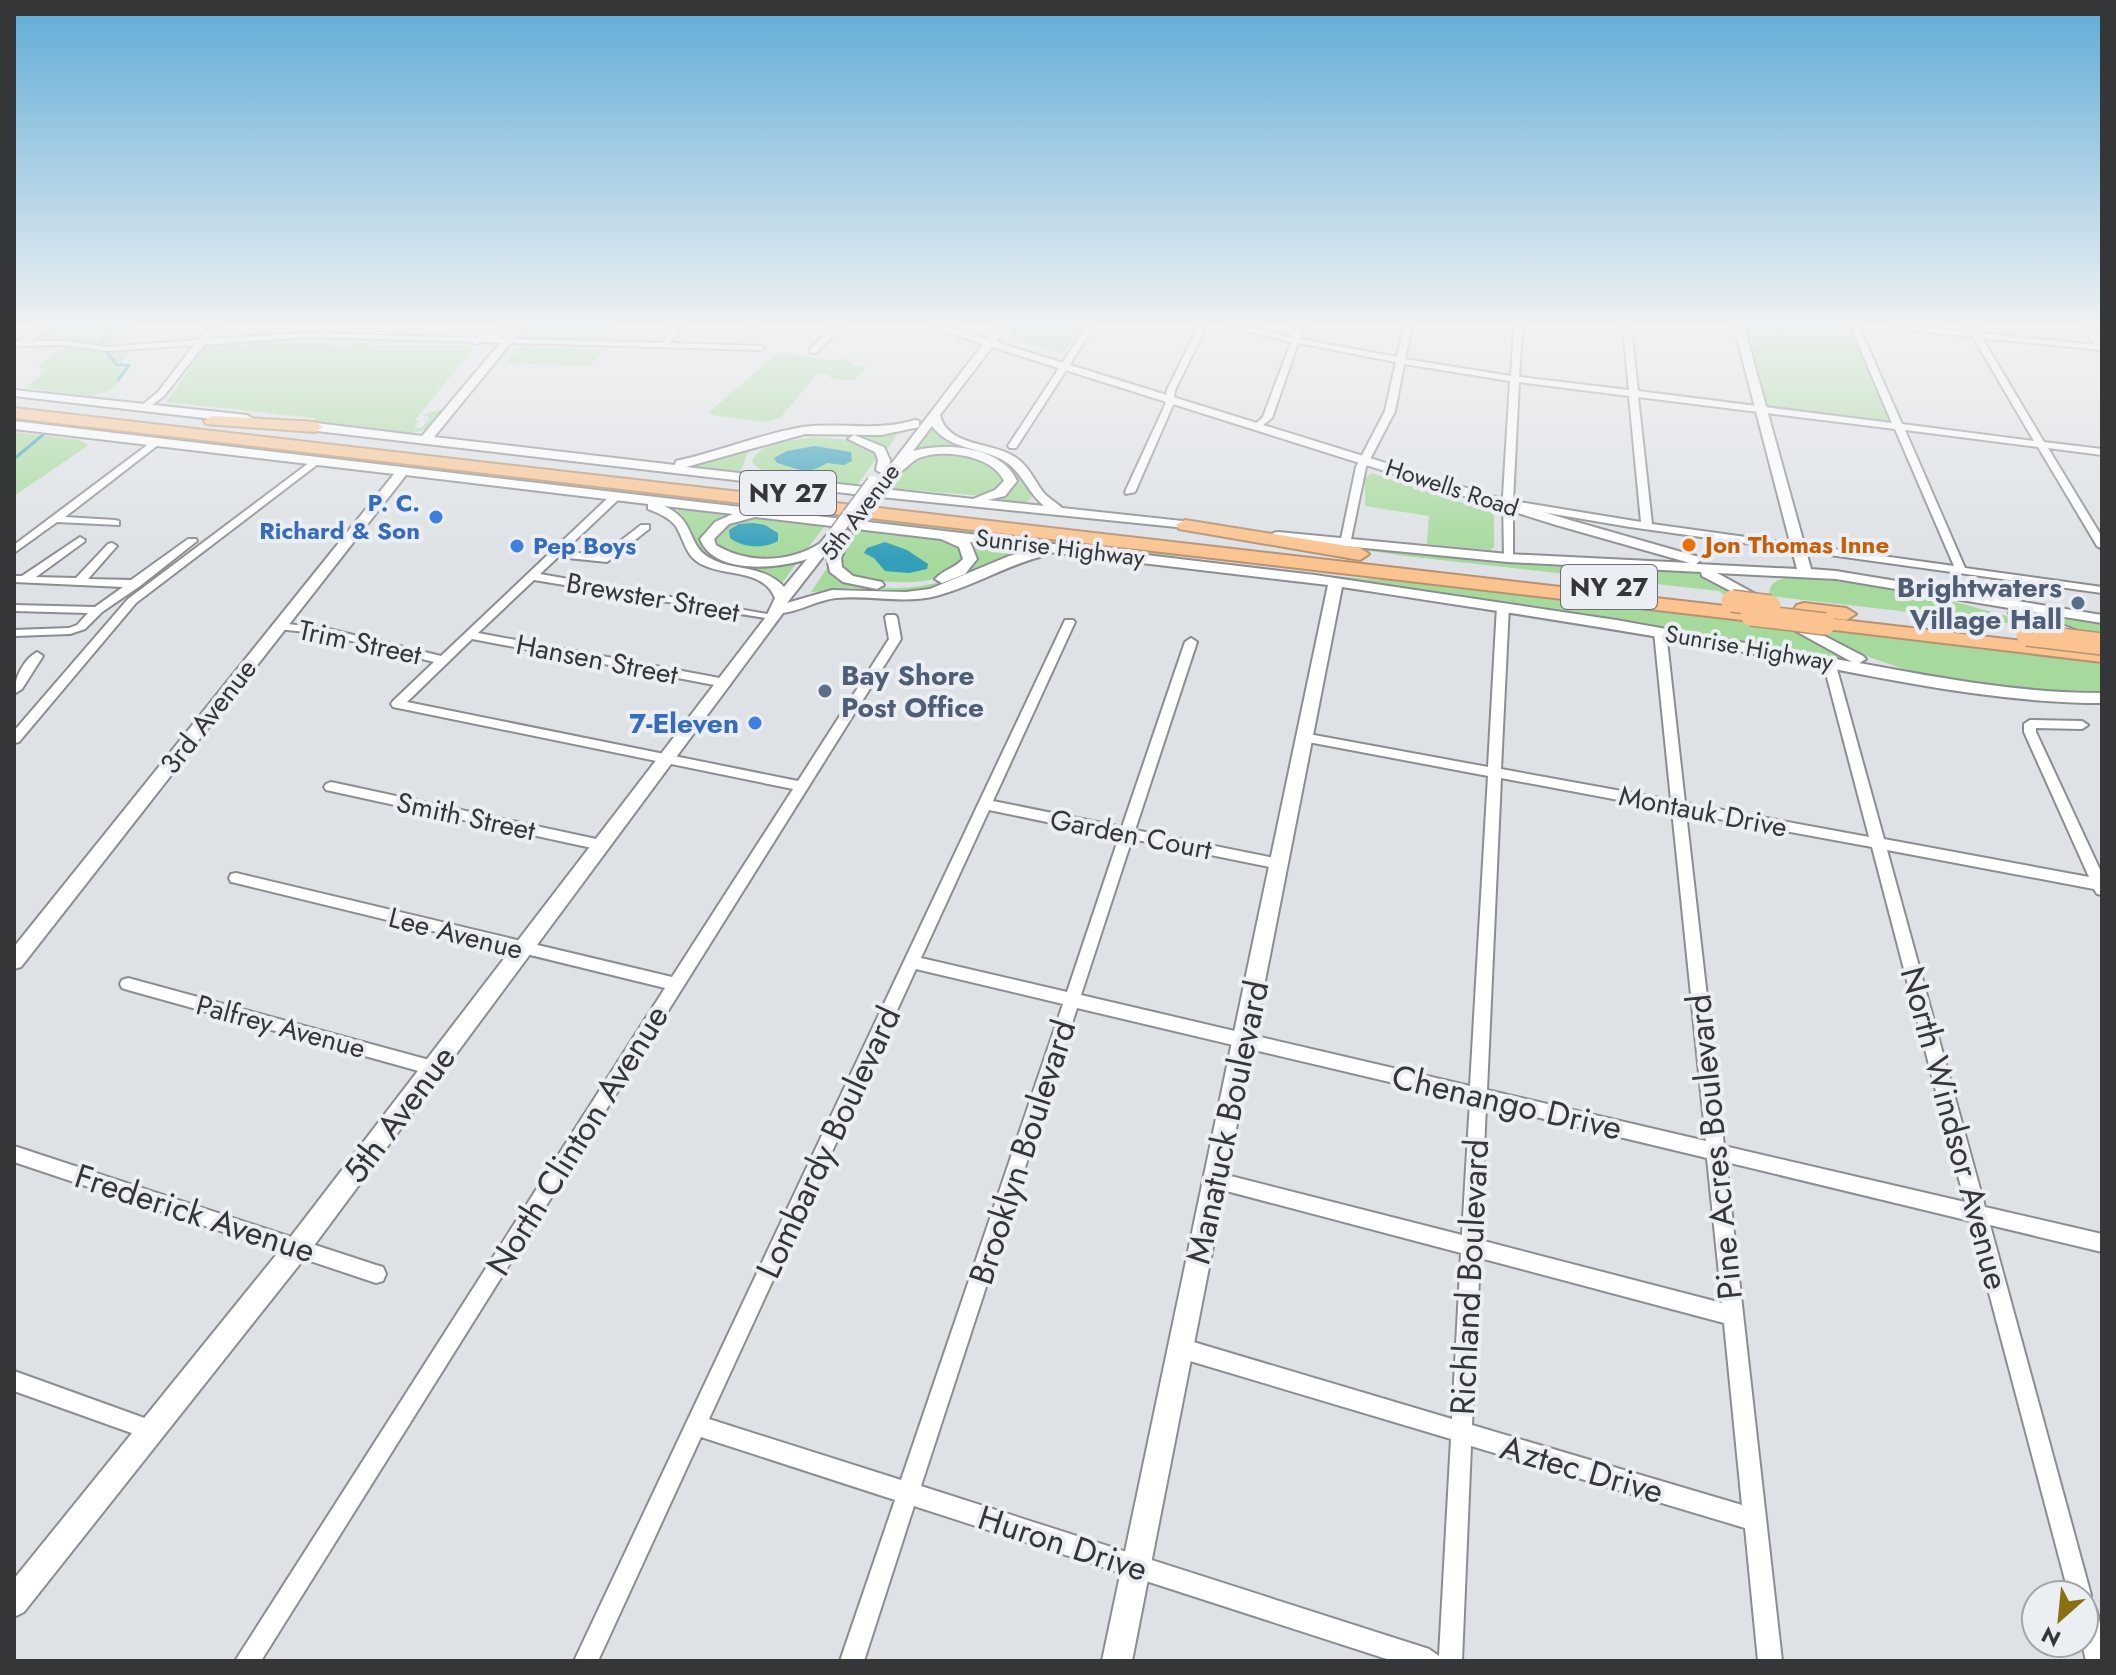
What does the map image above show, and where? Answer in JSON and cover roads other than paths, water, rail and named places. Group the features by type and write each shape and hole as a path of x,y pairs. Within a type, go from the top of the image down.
{"highway":[{"name":"Sunrise Highway","path":"20,405 91,418 2102,656"},
{"name":"Sunrise Highway","path":"14,413 91,418 1485,573 2102,646"},
{"path":"91,418 315,427"},
{"path":"91,418 270,455"},
{"path":"1185,525 1485,573"},
{"path":"1177,562 1447,580"}],"main road":[{"name":"Sunrise Highway","path":"119,405 1345,544 1508,558 1805,573 1926,589 2102,619"},
{"path":"425,440 454,405"},
{"name":"5th Avenue","path":"882,476 930,405"},
{"name":"5th Avenue","path":"14,1602 154,1431 298,1247 780,608 939,405"},
{"name":"Howells Road","path":"1193,405 1508,504 1694,568 1736,587 1807,634 1843,652 1921,679"},
{"path":"1761,405 1805,573 1780,577 1767,586 1767,597 1778,614"},
{"path":"934,413 940,431 1013,461 1030,476 1042,501 1066,512"},
{"path":"654,465 695,461 794,432 831,429 883,433 915,424"},
{"name":"Sunrise Highway","path":"14,425 615,497 793,515 1336,582 1660,632 2006,694 2102,698"},
{"path":"792,483 754,472 748,462 756,451 774,443 805,437 857,439 878,448 883,456 882,476"},
{"path":"882,476 913,455 945,451 988,459 1011,475 1009,486 997,494 952,501"},
{"name":"3rd Avenue","path":"14,961 403,471"},
{"path":"615,497 671,513 684,525 691,548 698,557 724,568 770,579 780,589 780,608 831,594 893,597 926,594 962,584 1023,555 1071,550"},
{"path":"793,515 732,519 714,528 707,542 723,555 768,563 795,559 836,536"},
{"name":"Howells Road","path":"1561,522 1686,558 1772,571"},
{"path":"836,536 834,566 840,575 860,582 885,586 927,583 956,574 969,562 970,552 961,543 917,530"},
{"name":"Manatuck Boulevard","path":"1117,1661 1336,582"},
{"path":"1926,589 2020,615 2102,646"},
{"path":"2006,694 2102,711"}],"street":[{"path":"144,408 147,405"},
{"path":"1013,446 1040,405"},
{"path":"1130,492 1162,405"},
{"path":"1258,426 1267,418 1272,405"},
{"path":"1345,544 1364,460 1391,405"},
{"path":"1508,558 1514,405"},
{"path":"1635,405 1647,526"},
{"path":"1721,405 2102,452"},
{"path":"1889,405 1961,570"},
{"path":"2018,405 2102,546"},
{"path":"14,550 157,442"},
{"path":"14,739 132,601 317,461"},
{"path":"615,497 397,704 801,786"},
{"path":"1508,504 2102,590"},
{"path":"56,519 115,523"},
{"path":"556,553 603,560 645,527"},
{"path":"19,580 80,540"},
{"path":"14,633 70,631 81,627 98,610 192,541"},
{"path":"79,582 112,546"},
{"name":"Brewster Street","path":"532,576 780,608"},
{"path":"19,580 136,584"},
{"name":"Richland Boulevard","path":"1450,1661 1503,606"},
{"path":"14,608 98,610"},
{"name":"North Clinton Avenue","path":"247,1661 895,639 891,617"},
{"name":"Lombardy Boulevard","path":"586,1661 1069,622"},
{"name":"Trim Street","path":"278,626 324,631 442,660"},
{"name":"Pine Acres Boulevard","path":"1660,632 1770,1661"},
{"name":"Hansen Street","path":"469,635 725,683"},
{"name":"Brooklyn Boulevard","path":"852,1661 1191,642"},
{"path":"14,690 22,682 20,669 37,656"},
{"name":"North Windsor Avenue","path":"1829,662 1881,845 2076,1579"},
{"path":"2082,725 2030,724 2030,732 2101,887"},
{"name":"Montauk Drive","path":"1303,737 2101,887"},
{"name":"Smith Street","path":"331,787 601,845"},
{"name":"Garden Court","path":"984,804 1279,864"},
{"name":"Lee Avenue","path":"236,878 676,984"},
{"name":"Chenango Drive","path":"912,962 2102,1243"},
{"name":"Palfrey Avenue","path":"128,984 433,1068"},
{"name":"Frederick Avenue","path":"14,1154 376,1274"},
{"path":"1215,1180 1732,1315"},
{"name":"Aztec Drive","path":"1180,1348 1755,1520"},
{"path":"14,1381 154,1431"},
{"name":"Huron Drive","path":"697,1425 1429,1661"}],"water":[{"path":"815,446 851,452 852,461 844,465 827,463 802,470 777,463 774,458 787,451"},
{"path":"739,524 765,525 778,533 778,541 754,546 730,538 729,530"},
{"path":"885,542 907,550 928,564 927,569 909,573 885,571 874,558 864,553 867,548"}],"waterway":[{"path":"14,459 45,433"}],"place":[{"name":"P. C. Richard & Son","path":"436,517"},
{"name":"Jon Thomas Inne","path":"1689,545"},
{"name":"Pep Boys","path":"517,546"},
{"name":"Brightwaters Village Hall","path":"2078,603"},
{"name":"Bay Shore Post Office","path":"825,691"},
{"name":"7-Eleven","path":"755,723"}]}
